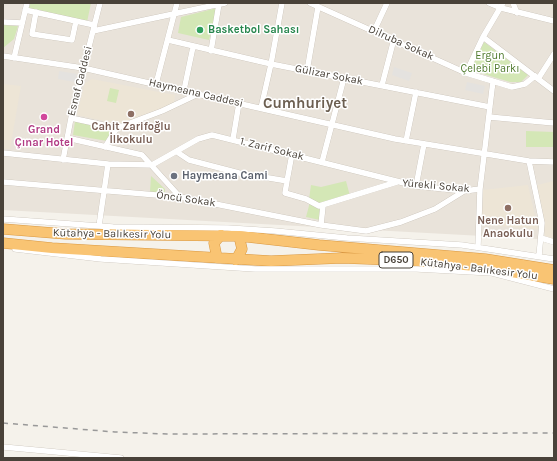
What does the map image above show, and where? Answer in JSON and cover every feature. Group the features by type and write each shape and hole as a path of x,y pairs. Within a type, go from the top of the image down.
{"highway":[{"name":"Kütahya - Balıkesir Yolu","path":"3,229 66,234 239,236 319,245 486,259 554,270"},
{"path":"217,258 214,243 221,235"},
{"path":"236,260 242,249 239,236"},
{"name":"Kütahya - Balıkesir Yolu","path":"3,243 236,260 271,261 342,258 420,261 475,266 537,276 554,281"}],"street":[{"path":"14,58 27,3"},
{"name":"Esnaf Caddesi","path":"63,160 71,118 100,3"},
{"path":"156,84 177,3"},
{"path":"261,108 282,3"},
{"name":"Dilruba Sokak","path":"310,3 466,73 512,87 519,86 537,78"},
{"path":"374,31 387,3"},
{"path":"489,3 502,6 518,13 554,21"},
{"path":"513,3 518,13"},
{"path":"25,10 76,21 94,28 222,4 211,51"},
{"path":"466,73 483,37 502,6"},
{"path":"307,71 318,7"},
{"path":"36,12 32,34 72,40 76,21"},
{"path":"3,22 22,23"},
{"path":"483,37 554,91"},
{"name":"Gülizar Sokak","path":"168,40 271,64 490,107"},
{"path":"382,85 394,40"},
{"path":"184,90 193,46"},
{"path":"537,78 554,54"},
{"name":"Haymeana Caddesi","path":"3,56 83,68 406,141 529,161 554,162"},
{"path":"322,162 344,78"},
{"path":"478,247 480,189 493,81"},
{"path":"406,141 416,92"},
{"path":"71,118 117,128 162,111 199,94"},
{"path":"233,139 239,103"},
{"path":"489,117 554,123"},
{"path":"104,147 117,128"},
{"name":"1. Zarif Sokak","path":"152,165 198,139 212,135 233,139 398,182"},
{"path":"67,138 142,155 180,197"},
{"path":"416,186 424,144"},
{"path":"176,152 189,160 232,171 287,181"},
{"path":"292,154 285,193 306,199 320,206 324,206 321,225"},
{"path":"3,155 108,164 152,165"},
{"path":"529,161 542,223 539,256"},
{"path":"98,226 108,164"},
{"name":"Öncü Sokak","path":"3,182 180,197 321,225 366,231 401,222 435,209 464,191"},
{"name":"Yürekli Sokak","path":"324,206 398,182 416,186 464,191 480,189"},
{"path":"3,219 98,226 228,228 478,247 554,259"},
{"path":"541,238 554,242"},
{"path":"3,248 101,259 255,269 417,269 492,273 554,289"},
{"path":"3,447 121,458"}],"shaded area":[{"path":"3,3 554,3 554,243 538,239 3,210"},
{"path":"394,67 412,73 409,81 392,75"},
{"path":"59,71 77,74 75,82 58,79"},
{"path":"92,79 175,95 174,104 118,124 77,115 85,83"},
{"path":"467,82 485,86 483,94 465,90"},
{"path":"3,84 21,86 10,149 3,149"},
{"path":"554,181 554,239 545,237 537,185"},
{"name":"Nene Hatun Anaokulu","path":"528,185 538,229 482,225 483,190"}],"green space":[{"path":"30,3 91,3 87,22 29,9"},
{"path":"217,8 209,40 178,33 181,17"},
{"path":"3,25 18,26 14,39 3,48"},
{"name":"Ergun Çelebi Parkı","path":"484,42 528,75 521,82 510,82 470,70"},
{"path":"110,88 119,90 116,103 107,101"},
{"path":"75,121 115,129 107,141 73,135"},
{"path":"526,131 554,132 554,147 526,147"},
{"path":"151,176 165,189 165,192 150,192"},
{"path":"346,181 350,196 323,205 309,199 311,185 321,187"},
{"path":"310,202 322,208 320,220 306,217"}],"railway":[{"path":"3,423 115,432 167,434 554,433"}],"place":[{"name":"Basketbol Sahası","path":"200,30"},
{"name":"Cahit Zarifoğlu İlkokulu","path":"131,114"},
{"name":"Grand Çınar Hotel","path":"44,117"},
{"name":"Haymeana Cami","path":"174,176"},
{"name":"Nene Hatun Anaokulu","path":"508,208"}],"district":[{"name":"Cumhuriyet","path":"305,104"}]}
